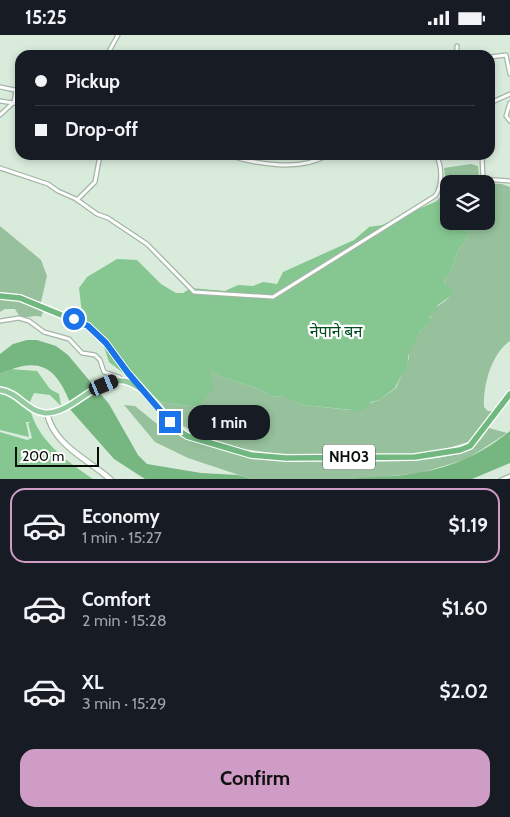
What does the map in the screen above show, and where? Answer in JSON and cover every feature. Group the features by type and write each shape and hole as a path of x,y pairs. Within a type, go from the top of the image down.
{"highway":[{"path":"0,296 20,298 88,326 106,343 142,389"},
{"name":"NH03","path":"142,389 170,422 187,436 251,455 286,458 415,457 460,450 475,441 510,394"}],"main road":[{"path":"0,390 10,392 39,411 47,413 62,408 104,385 114,381 124,381"},
{"name":"NH03","path":"124,381 142,389"},
{"path":"47,413 49,421 70,451 111,479"}],"street":[{"path":"110,50 118,35"},
{"path":"495,56 506,55 510,74"},
{"path":"0,87 15,90"},
{"path":"495,101 510,94 510,98"},
{"path":"0,115 15,99"},
{"path":"0,101 14,102"},
{"path":"510,103 506,116 510,121"},
{"path":"77,200 95,182 99,160"},
{"path":"243,160 279,164 312,162 314,160"},
{"path":"0,168 48,184 147,244 194,292 269,298 292,287 344,252 435,196 440,178 439,160"},
{"path":"482,160 482,174 485,180 510,181"},
{"path":"0,321 19,318 29,321 44,332 69,339 82,353 95,355 100,360 104,372 119,377 124,381"},
{"path":"501,479 510,476"}],"shaded area":[{"path":"471,164 478,166 479,175 445,175 444,168"},
{"path":"495,184 510,187 510,341 503,347 493,362 487,380 484,407 488,411 495,411 468,442 445,449 416,454 279,454 243,449 200,435 183,426 169,414 160,402 198,407 210,367 218,376 257,388 271,396 285,397 304,405 350,410 379,400 396,388 409,358 409,346 419,332 425,328 426,323 430,322 436,308 450,297 452,293 444,284 445,278 450,274 458,251 468,236 468,230 495,230"},
{"path":"0,226 41,260 47,276 41,302 0,294"},
{"path":"0,299 21,300 43,312 41,317 20,317 15,309 5,309 0,312"},
{"path":"27,340 37,340 56,346 68,355 109,404 138,455 147,464 201,473 238,475 251,479 145,479 114,459 68,407 71,405 65,392 52,373 44,368 25,366 0,374 0,354 13,344"},
{"path":"124,405 135,406 162,428 169,427 168,422 187,439 251,458 272,460 404,461 430,459 453,455 471,448 489,428 507,433 467,459 420,473 363,479 251,479 188,458 155,442"},
{"path":"510,431 510,463 472,479 353,479 412,474 457,463 483,450"}],"green space":[{"name":"नेपाने बन","path":"440,201 440,230 468,230 468,236 458,251 450,274 445,278 444,284 452,288 452,295 438,305 435,313 430,316 430,324 426,323 425,328 419,332 416,343 410,347 406,371 395,388 379,400 371,402 362,411 304,405 284,397 271,396 257,388 218,376 210,368 214,389 197,407 160,402 145,387 132,380 109,362 103,344 82,314 79,288 87,277 117,259 137,260 161,284 176,293 183,293 191,288 225,291 238,285 253,286 263,282 277,284 283,272 354,240 369,227 382,225"},
{"path":"10,369 37,371 50,389 59,394 61,406 50,395 34,393 30,402 0,386 0,374"},
{"path":"0,392 30,407 38,429 54,449 93,479 0,479 0,432 27,440 32,438 28,423 31,422 26,422 29,437 0,430"}],"route":[{"path":"74,319 88,326 106,343 128,373 170,422"}]}
